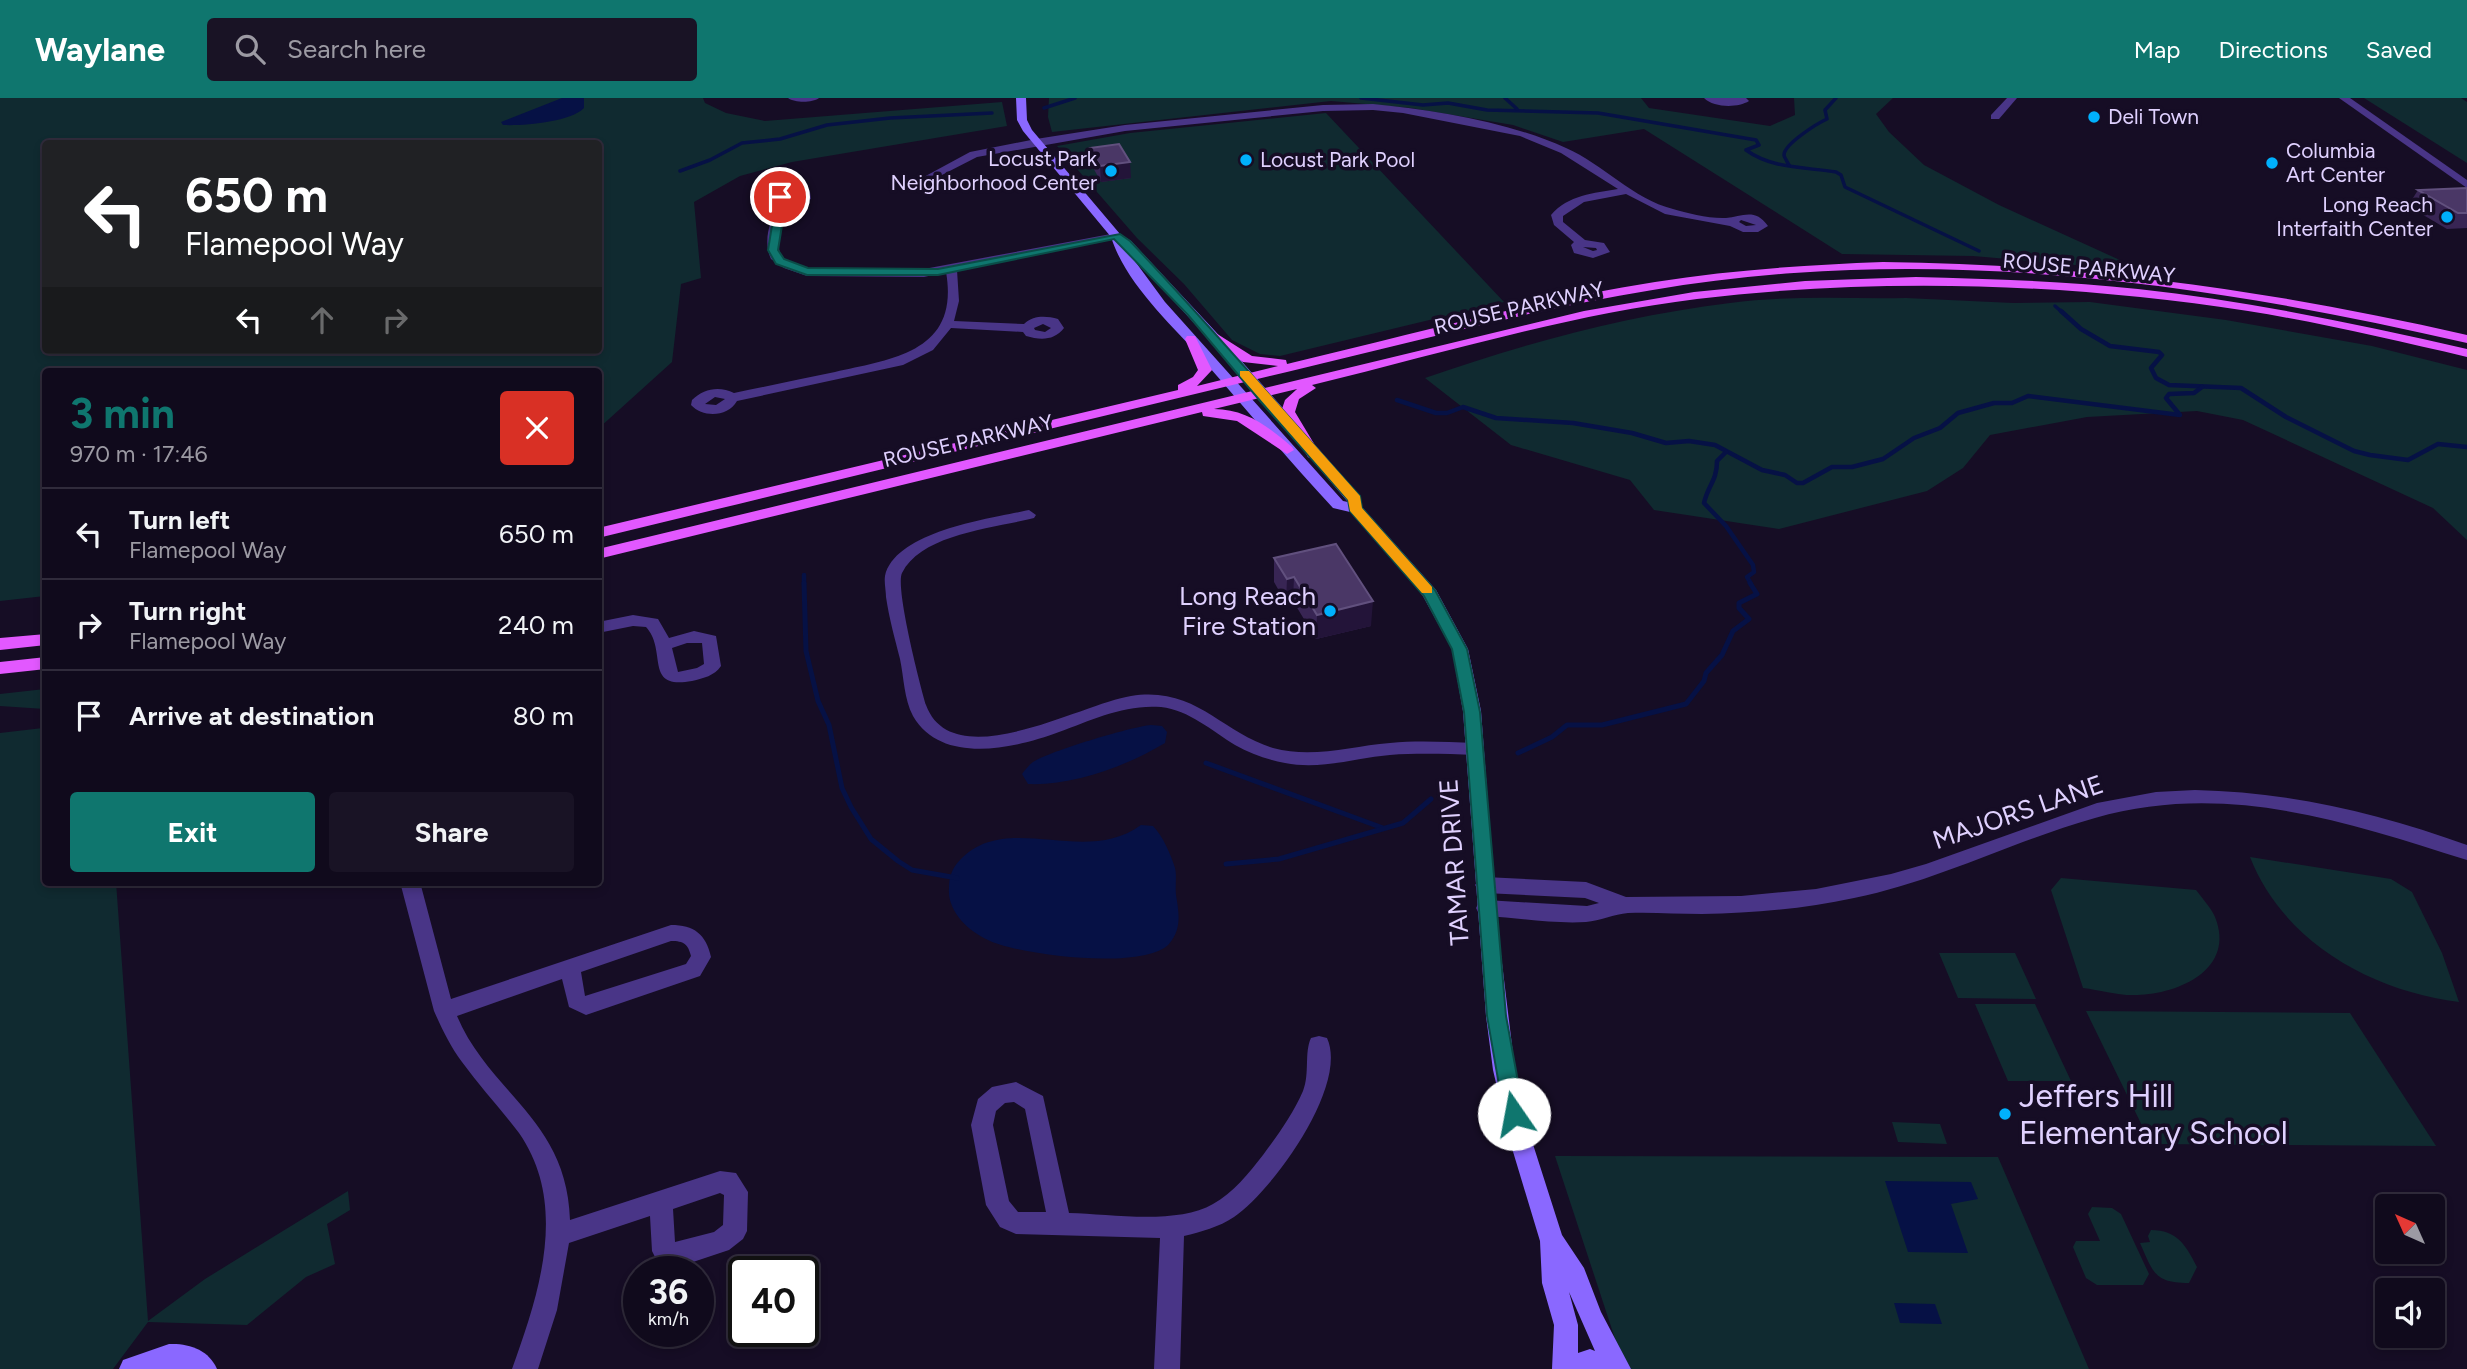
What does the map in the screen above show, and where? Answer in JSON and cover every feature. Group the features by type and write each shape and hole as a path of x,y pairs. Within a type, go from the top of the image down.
{"main road":[{"name":"ROUSE PARKWAY","path":"602,532 1568,301 1678,281 1801,269 1923,266 2041,271 2199,288 2359,315 2467,339"},
{"name":"ROUSE PARKWAY","path":"602,553 1634,305 1731,290 1850,281 1931,280 2081,288 2201,301 2361,329 2467,353"},
{"path":"1211,334 1248,359 1270,364 1372,343 1415,338"},
{"path":"1034,430 1110,406 1191,385 1205,370 1191,339"},
{"path":"1315,457 1288,412 1290,401 1300,391 1480,341"},
{"path":"989,460 1076,445 1209,413 1231,414 1251,420 1287,450"},
{"path":"0,644 42,639"},
{"path":"0,668 42,663"}],"street":[{"path":"793,98 814,98"},
{"name":"TAMAR DRIVE","path":"1021,98 1022,120 1036,142 1116,236 1126,243 1241,368 1315,457 1355,499 1355,508"},
{"path":"1709,98 1714,102 1744,101 1741,98"},
{"path":"1995,117 2012,98"},
{"path":"2344,98 2467,185"},
{"path":"930,178 952,163 974,154 1036,142 1137,127 1323,108 1373,107 1490,126 1537,139 1585,162 1668,212 1733,223"},
{"path":"1582,243 1558,223 1557,215 1560,210 1578,202 1628,190"},
{"path":"786,204 779,213 773,250 780,261 796,269 821,273 895,274 951,270 1116,236"},
{"name":"TAMAR DRIVE","path":"1116,236 1117,245 1143,281 1241,399 1338,505 1355,508 1430,594 1460,649 1467,678 1475,748 1496,1016 1504,1070 1519,1135 1552,1241 1554,1283 1566,1325 1566,1369"},
{"path":"732,398 908,358 930,346 946,324 956,292 951,270"},
{"path":"946,324 1027,328"},
{"path":"1029,515 928,541 907,554 893,575 919,710 934,730 964,742 998,744 1108,707 1143,700 1177,703 1209,718 1249,744 1268,752 1293,757 1337,759 1388,749 1475,748"},
{"path":"602,627 644,618 660,629 664,645"},
{"name":"MAJORS LANE","path":"1486,908 1587,914 1625,905 1715,907 1772,904 1856,892 1930,871 2080,814 2156,799 2193,797 2247,800 2311,809 2386,825 2467,853"},
{"name":"MAJORS LANE","path":"1485,885 1586,890 1625,905"},
{"path":"411,886 444,1011 463,1046 531,1132 544,1157 558,1208 559,1235 555,1269 547,1305 525,1369"},
{"path":"444,1011 671,933 685,932 692,936 699,943 701,957 693,970 684,974 586,1006 576,1001 570,968"},
{"path":"1060,1224 1035,1103 1016,1092 1000,1094 986,1106 982,1125 1001,1213 1016,1223 1172,1227 1198,1222 1229,1208 1265,1170 1310,1101 1321,1062 1319,1045"},
{"path":"559,1235 661,1203"},
{"path":"1167,1369 1172,1227"},
{"name":"TAMAR DRIVE","path":"1552,1241 1575,1276 1591,1319 1618,1369"},
{"path":"132,1369 149,1360 171,1356 189,1357 204,1369"},
{"path":"1566,1369 1590,1363 1611,1369"}],"green space":[{"path":"0,98 703,98 705,103 726,113 765,121 1002,102 1007,126 792,162 740,176 694,202 701,278 681,284 672,362 602,425 602,368 42,368 42,596 0,601"},
{"path":"1049,98 1641,98 1649,108 1770,126 1795,115 1794,98 1893,98 1876,114 1889,132 1924,165 1999,205 2144,271 1973,256 1842,254 1644,129 1563,142 1513,125 1411,108 1331,101 1052,132 1048,117"},
{"path":"2364,98 2461,98 2467,102 2467,163"},
{"path":"1326,113 1504,302 1280,356 1260,354 1232,340 1184,284 1137,238 1057,146 1130,133"},
{"path":"1906,298 2013,303 2090,302 2226,320 2372,346 2467,370 2467,540 2433,508 2243,420 2197,411 2087,417 1990,435 1963,468 1927,491 1779,529 1654,510 1630,480 1511,445 1425,378 1500,353 1652,315 1774,299"},
{"path":"42,689 42,709 0,706 0,694"},
{"path":"42,728 42,886 116,886 148,1321 205,1279 348,1191 350,1210 327,1224 335,1264 306,1277 247,1325 148,1322 113,1369 0,1369 0,733"},
{"path":"2250,857 2391,879 2412,892 2442,953 2459,1002 2394,987 2363,974 2334,957 2284,914 2265,887"},
{"path":"2061,878 2196,890 2215,917 2219,935 2218,951 2211,964 2200,975 2170,990 2130,995 2083,988 2051,890"},
{"path":"1939,953 2015,953 2036,999 1958,998"},
{"path":"1975,1004 2035,1004 2071,1081 2008,1081"},
{"path":"2086,1011 2350,1013 2436,1146 2151,1144"},
{"path":"1892,1122 1940,1124 1947,1144 1898,1142"},
{"path":"1555,1156 1998,1157 2089,1369 1625,1369"},
{"path":"2092,1207 2112,1208 2121,1214 2149,1274 2143,1285 2097,1285 2086,1278 2073,1247 2076,1241 2100,1241 2088,1214"},
{"path":"2151,1230 2174,1236 2189,1252 2197,1267 2189,1283 2168,1281 2156,1274 2140,1243 2150,1242 2148,1236"}],"shaded area":[{"path":"562,98 584,98 584,108 569,117 546,122 503,125 501,122"},
{"path":"1151,725 1162,726 1167,732 1165,743 1117,767 1081,778 1045,784 1028,784 1022,774 1042,757 1109,735"},
{"path":"1141,825 1153,826 1157,830 1176,871 1178,927 1169,944 1155,952 1109,959 1080,958 1003,946 966,926 951,905 949,884 953,869 960,860 979,846 1000,839 1023,838 1095,841 1119,837"},
{"path":"1885,1181 1971,1182 1978,1199 1951,1204 1968,1253 1908,1252"},
{"path":"1894,1303 1935,1304 1942,1324 1900,1323"}],"building":[{"path":"1119,144 1130,162 1100,166 1090,148"},
{"path":"2467,188 2467,213 2458,213 2418,190"},
{"path":"1336,544 1373,601 1317,615 1294,577 1287,579 1274,558"}],"waterway":[{"path":"1044,108 1075,98"},
{"path":"1361,98 1423,105 1448,103 1487,110 1598,113 1756,140 1759,145 1746,150 1756,156 1789,166 1836,172 1841,175 1845,187 1979,251"},
{"path":"1505,98 1517,109"},
{"path":"1789,165 1784,156 1785,150 1802,134 1827,119 1825,110 1836,98"},
{"path":"680,171 710,160 742,143 780,139 827,125 890,118 992,113"},
{"path":"2055,306 2063,313"},
{"path":"2061,311 2081,329 2110,346 2159,352 2162,355 2151,368 2156,378 2169,385 2241,388 2286,417 2354,451 2408,460 2438,444 2467,447"},
{"path":"1397,400 1436,413 1447,413 1463,407 1496,418 1573,423 1632,433 1666,443 1689,441 1715,445 1762,470 1785,475 1797,483 1803,483 1832,467 1852,467 1883,459 1914,438 1940,428 1958,413 1994,403 2012,403 2028,396 2180,415 2166,398 2169,394 2194,393 2202,387"},
{"path":"1726,452 1717,461 1716,473 1704,503 1726,526 1753,565 1754,572 1747,577 1751,584"},
{"path":"804,575 804,583"},
{"path":"804,583 806,651 818,701 829,725 842,788 851,807 871,839 898,861 912,870 957,878"},
{"path":"1518,753 1552,737 1567,725 1602,725 1686,704 1704,681 1706,673 1722,655 1733,631 1749,619 1739,608 1739,603 1757,594 1750,583"},
{"path":"1206,763 1383,828"},
{"path":"1226,864 1279,859 1403,823 1431,799"}],"slow traffic":[{"path":"1244,374 1355,499 1355,508 1427,590"}],"place":[{"name":"Deli Town","path":"2094,117"},
{"name":"Locust Park Pool","path":"1246,160"},
{"name":"Columbia Art Center","path":"2272,163"},
{"name":"Locust Park Neighborhood Center","path":"1111,171"},
{"name":"Long Reach Interfaith Center","path":"2447,217"},
{"name":"Long Reach Fire Station","path":"1330,611"},
{"name":"Jeffers Hill Elementary School","path":"2005,1114"}],"route":[{"path":"780,197 779,200 786,204 779,213 773,244 775,257 807,272 938,272 1116,236 1126,243 1192,312 1265,400 1355,499 1355,508 1430,594 1460,649 1472,712 1496,1016 1514,1114"}]}
